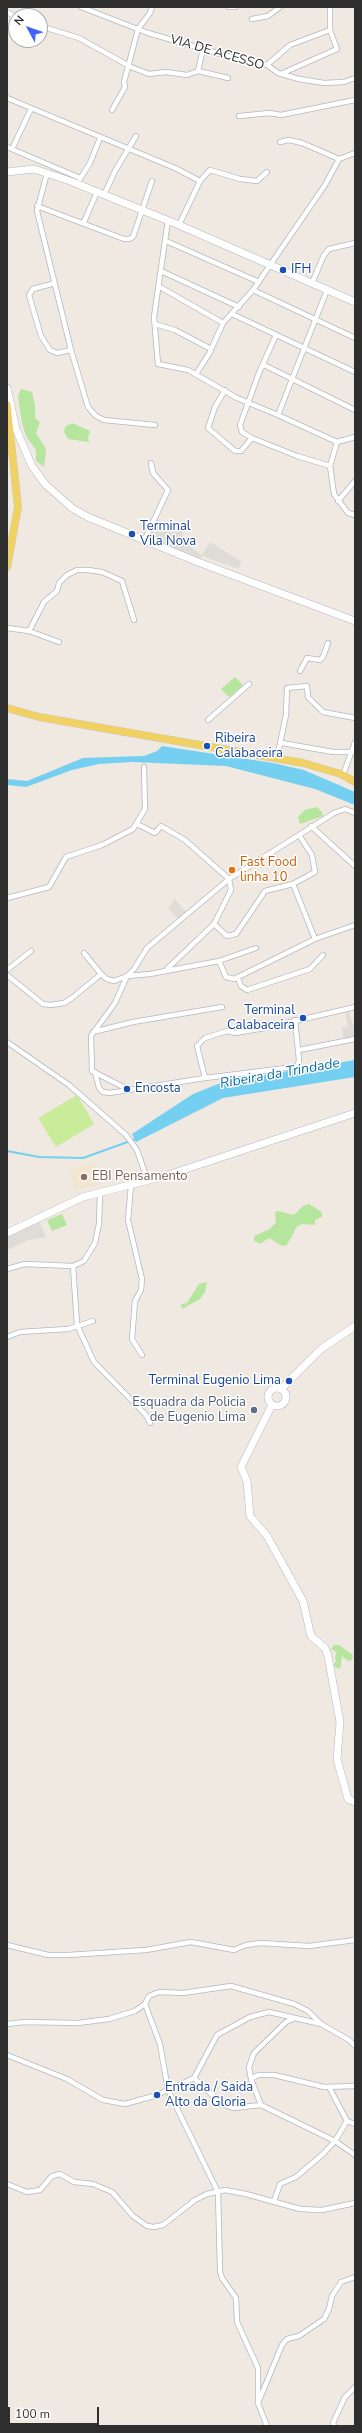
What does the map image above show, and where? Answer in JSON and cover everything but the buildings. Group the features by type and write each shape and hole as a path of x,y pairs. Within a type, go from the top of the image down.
{"main road":[{"path":"7,405 18,507 7,567"},
{"path":"7,708 39,717 303,762 343,775 355,782"}],"street":[{"name":"VIA DE ACESSO","path":"81,7 138,29 203,49 267,65 278,73 324,83 344,82 355,78"},
{"path":"112,110 125,88 124,82 138,29 150,13 152,7"},
{"path":"229,7 235,7"},
{"path":"252,19 268,16 280,7"},
{"path":"283,74 337,49 330,30 330,7"},
{"path":"48,28 79,38 128,66 149,74 166,72 188,75 198,72 228,78"},
{"path":"267,65 290,46 330,30"},
{"path":"198,72 203,49"},
{"path":"7,98 31,110 130,150 200,181"},
{"path":"239,116 270,113 281,115 355,100"},
{"path":"31,110 9,148 79,181 100,194 168,220 355,302"},
{"path":"84,222 100,194 130,150 136,136"},
{"path":"79,181 90,163 100,138"},
{"path":"280,142 289,140 302,143 339,159"},
{"path":"196,374 211,349 223,323 259,282 269,265 325,185 339,159 355,152"},
{"path":"7,172 29,168 79,181"},
{"path":"179,225 200,181 210,170 240,179 257,181 267,172"},
{"path":"47,173 37,206 49,263 71,350 88,407 96,416 104,420 155,425"},
{"path":"37,206 84,222 124,239 129,238 133,237 152,181"},
{"path":"168,220 160,287 155,305 158,364 174,366 196,374 248,402 337,442 355,437"},
{"path":"166,241 259,282"},
{"path":"312,282 324,255 329,249 355,243"},
{"path":"162,271 238,307"},
{"path":"55,282 33,289 29,295 41,336 50,350 57,353 71,350"},
{"path":"160,287 223,323"},
{"path":"253,290 355,338"},
{"path":"278,415 327,290"},
{"path":"232,314 355,372"},
{"path":"155,324 175,330 211,349"},
{"path":"276,335 248,402 240,425 242,432 252,438 330,466"},
{"path":"264,365 292,381 355,410"},
{"path":"7,388 16,429 32,466 45,484 72,508 88,517 145,539 198,562 355,621"},
{"path":"225,390 215,407 208,428 235,451 241,451 252,438"},
{"path":"337,442 330,466 334,494 348,513 355,515"},
{"path":"145,539 168,490 153,473 151,462"},
{"path":"338,501 355,481"},
{"path":"29,631 44,602 56,591 59,583 67,575 77,570 102,572 122,581 134,620"},
{"path":"7,628 29,631 59,642"},
{"path":"300,671 305,660 320,660 324,657 328,642"},
{"path":"208,720 248,684"},
{"path":"277,758 282,743 286,715 287,688 307,686 308,697 323,712 355,718"},
{"path":"343,775 355,742"},
{"path":"282,743 333,752 352,752"},
{"path":"7,898 49,887 66,857 123,835 133,829 146,809 144,767"},
{"path":"84,952 101,974 107,979 114,981 126,976 134,970 147,948 229,879 311,826 345,809 355,813"},
{"path":"137,824 155,833 161,826 185,840 229,879 231,890 214,924 167,969"},
{"path":"311,826 355,866"},
{"path":"214,924 227,936 236,934 265,892 292,884 315,872 312,855 299,835"},
{"path":"292,884 315,939"},
{"path":"238,978 241,974 315,939 355,925"},
{"path":"126,976 150,974 167,969 218,961 256,948"},
{"path":"7,970 31,951"},
{"path":"238,978 241,986 247,990 310,969 323,955"},
{"path":"218,961 226,977 238,978"},
{"path":"7,975 43,1004 51,1005 64,1003 101,974"},
{"path":"126,976 115,1004 92,1032 91,1066 92,1072 95,1072 127,1089"},
{"path":"92,1032 134,1022 222,1007"},
{"path":"206,1078 198,1054 198,1042 213,1034 227,1031 236,1033 355,1007"},
{"path":"95,1072 98,1085 105,1093 206,1078 296,1067 300,1060 295,1020"},
{"path":"299,1050 355,1039"},
{"path":"7,1042 69,1085 126,1135 137,1150 147,1179"},
{"path":"7,1233 78,1200 100,1192 168,1174 355,1113"},
{"path":"131,1185 128,1220 142,1279 133,1314 132,1339 142,1355"},
{"path":"7,1269 25,1264 73,1266 84,1261 95,1243 99,1224 100,1192"},
{"path":"73,1266 77,1325 94,1362 146,1415 150,1423"},
{"path":"7,1337 20,1332 68,1329 93,1321"},
{"path":"281,1389 321,1349 355,1326"},
{"path":"275,1388 281,1389 286,1396 285,1402 278,1406 272,1405 268,1400 270,1392 275,1388"},
{"path":"272,1405 241,1467 247,1481 250,1516 267,1536 303,1601 311,1636 325,1648 328,1656 340,1722 337,1759 348,1799 355,1802"},
{"path":"7,1946 48,1955 68,1955 146,1950 192,1942 234,1950 246,1945 261,1943 310,1946 355,1940"},
{"path":"7,2024 24,2022 78,2023 109,2019 135,2011 145,2004 149,1996 159,1992 183,1993 231,1986 294,2004 308,2012 321,2024 349,2040 355,2046"},
{"path":"145,2004 160,2044 168,2090 218,2192 220,2271 222,2278 236,2298 237,2322 258,2368 258,2403 267,2426"},
{"path":"7,2055 67,2079 97,2097 111,2102 125,2104 168,2090 194,2078 217,2035 259,2014 278,2013 321,2024"},
{"path":"261,2105 251,2079 249,2067 254,2053 286,2022 295,2018"},
{"path":"251,2079 266,2074 329,2087 355,2086"},
{"path":"194,2078 222,2104 233,2108 261,2105 336,2141 355,2155"},
{"path":"329,2087 347,2121 355,2124"},
{"path":"274,2201 280,2184 309,2167 336,2141 347,2121"},
{"path":"7,2184 27,2192 40,2190 52,2176 60,2174 74,2182 93,2184 112,2192 133,2216 147,2226 154,2227 163,2225 195,2200 225,2190 274,2201 300,2209 322,2210 355,2202"},
{"path":"258,2403 282,2345 287,2339 299,2336 324,2319 329,2309 332,2296 341,2282 355,2277"},
{"path":"334,2426 333,2423 345,2397 355,2387"}],"shaded area":[{"path":"155,518 171,526 175,525 182,528 183,539 191,542 189,546 202,555 210,542 242,562 238,569 202,556 198,562 145,539"},
{"path":"175,899 187,913 179,920 168,908"},
{"path":"345,1010 348,1010 355,1029 355,1039 344,1041 342,1028 348,1027"},
{"name":"EBI Pensamento","path":"94,1161 101,1184 75,1191 68,1170"},
{"path":"38,1219 46,1237 29,1240 7,1250 7,1233"}],"green space":[{"path":"21,389 32,392 35,406 35,418 40,422 36,433 46,449 44,467 36,461 36,450 26,436 22,423 18,396"},
{"path":"72,423 90,431 88,437 89,442 68,439 64,432 65,427"},
{"path":"235,677 243,685 229,697 221,689"},
{"path":"317,807 322,812 323,816 300,824 298,817 305,810"},
{"path":"77,1095 94,1124 56,1147 38,1118"},
{"path":"309,1204 322,1212 322,1217 315,1220 315,1225 303,1224 297,1226 287,1245 282,1246 269,1238 260,1244 254,1241 254,1236 270,1229 276,1222 275,1212 278,1211 294,1215 303,1206"},
{"path":"62,1214 67,1225 52,1231 47,1220"},
{"path":"207,1282 205,1292 200,1299 182,1309 181,1304 187,1303 199,1284"},
{"path":"334,1645 339,1645 353,1655 352,1660 348,1661 342,1656 340,1669 333,1666 336,1661 335,1657 337,1652 331,1649"}],"water":[{"path":"162,746 273,763 304,770 355,792 355,805 315,789 226,766 132,762 99,764 72,770 26,787 7,785 7,779 27,781 83,758 144,756 157,751"},
{"path":"355,1060 355,1077 223,1098 136,1142 132,1134 193,1094 223,1082"}],"waterway":[{"name":"Ribeira da Trindade","path":"7,1151 39,1157 83,1158 136,1139"}],"place":[{"name":"IFH","path":"283,270"},
{"name":"Terminal Vila Nova","path":"132,534"},
{"name":"Ribeira Calabaceira","path":"207,746"},
{"name":"Fast Food linha 10","path":"232,870"},
{"name":"Terminal Calabaceira","path":"303,1018"},
{"name":"Encosta","path":"127,1089"},
{"name":"EBI Pensamento","path":"84,1177"},
{"name":"Terminal Eugenio Lima","path":"289,1381"},
{"name":"Esquadra da Policia de Eugenio Lima","path":"254,1410"},
{"name":"Entrada / Saida Alto da Gloria","path":"157,2095"}]}
